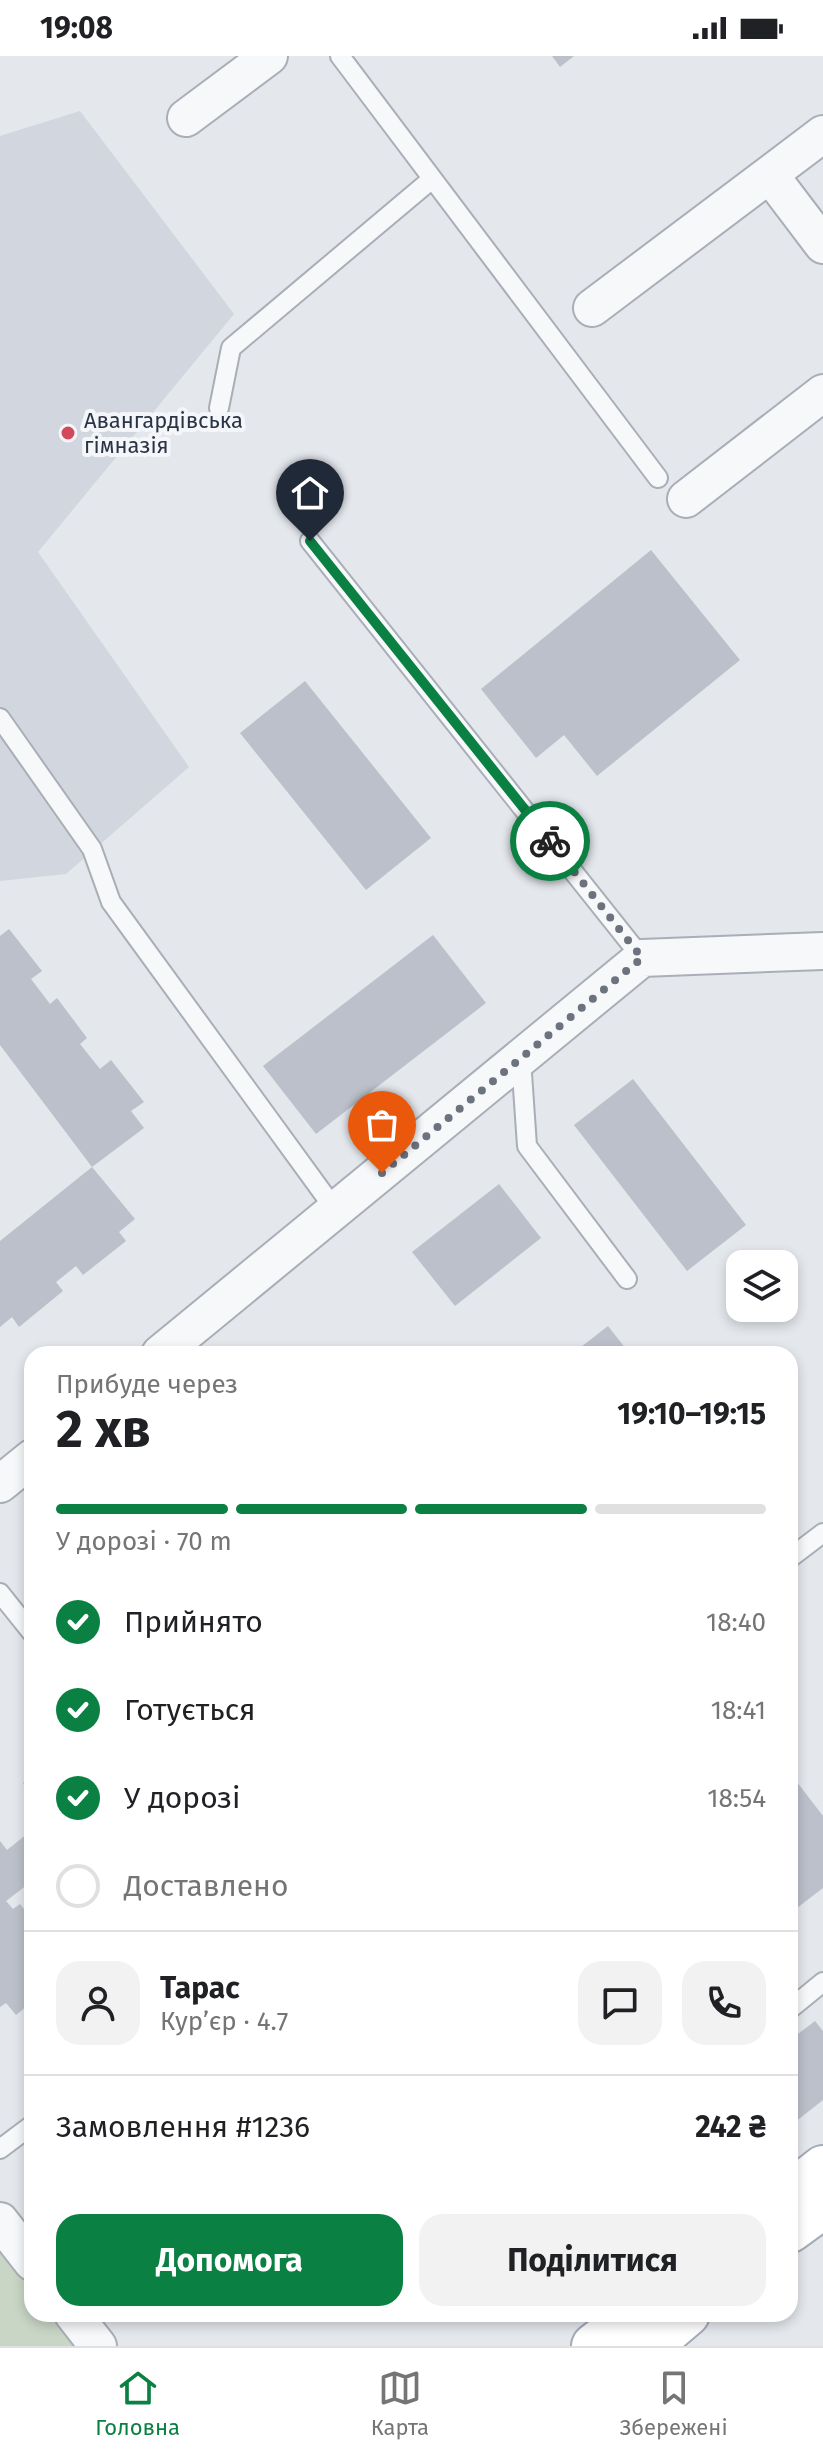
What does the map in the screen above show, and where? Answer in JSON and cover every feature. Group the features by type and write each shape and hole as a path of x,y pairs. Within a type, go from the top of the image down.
{"main road":[{"path":"798,2188 823,2168"},
{"path":"798,2224 823,2206"},
{"path":"594,2346 625,2322"},
{"path":"649,2346 678,2322"}],"street":[{"path":"186,118 269,56"},
{"path":"592,308 823,134"},
{"path":"770,175 823,245"},
{"path":"672,488 823,393"},
{"path":"170,1346 642,958 823,951"},
{"path":"0,1484 24,1464"},
{"path":"0,2221 24,2252"},
{"path":"79,2322 98,2346"}],"lane":[{"path":"340,56 672,488"},
{"path":"219,408 231,348 432,179"},
{"path":"310,541 642,958"},
{"path":"0,718 92,849 111,902 336,1211"},
{"path":"521,1059 527,1146 627,1279"},
{"path":"798,1552 823,1533"},
{"path":"0,1593 24,1623"},
{"path":"798,2002 823,1982"},
{"path":"0,2149 24,2131"}],"shaded area":[{"name":"Авангардівська гімназія","path":"80,111 234,314 38,552 189,767 66,874 0,881 0,136"}],"green space":[{"path":"0,2249 24,2278 24,2322 60,2322 79,2346 0,2346"}],"building":[{"path":"552,56 574,56 560,67"},
{"path":"651,550 740,660 597,776 564,735 536,758 481,689"},
{"path":"305,681 431,838 366,890 240,733"},
{"path":"9,929 42,971 31,979 50,1004 57,998 87,1038 80,1044 100,1069 111,1060 144,1102 131,1111 144,1128 92,1167 0,1045 0,936"},
{"path":"433,935 486,1003 316,1134 263,1066"},
{"path":"633,1079 746,1225 687,1271 574,1125"},
{"path":"92,1167 135,1219 119,1232 126,1241 83,1275 76,1266 56,1282 63,1291 19,1327 12,1317 0,1327 0,1241"},
{"path":"499,1184 541,1238 455,1306 412,1252"},
{"path":"608,1326 624,1346 582,1346"},
{"path":"798,1783 823,1816 823,1888 798,1907"},
{"path":"24,1836 24,1887 6,1901 13,1909 20,1904 24,1909 24,2008 16,2015 6,2003 0,2007 0,1841 7,1850"},
{"path":"815,2021 823,2031 823,2100 798,2120 798,2034"}],"way so far":[{"path":"382,1173 642,958 550,841"}],"place":[{"name":"Авангардівська гімназія","path":"68,433"}],"route":[{"path":"310,541 550,841"}]}
